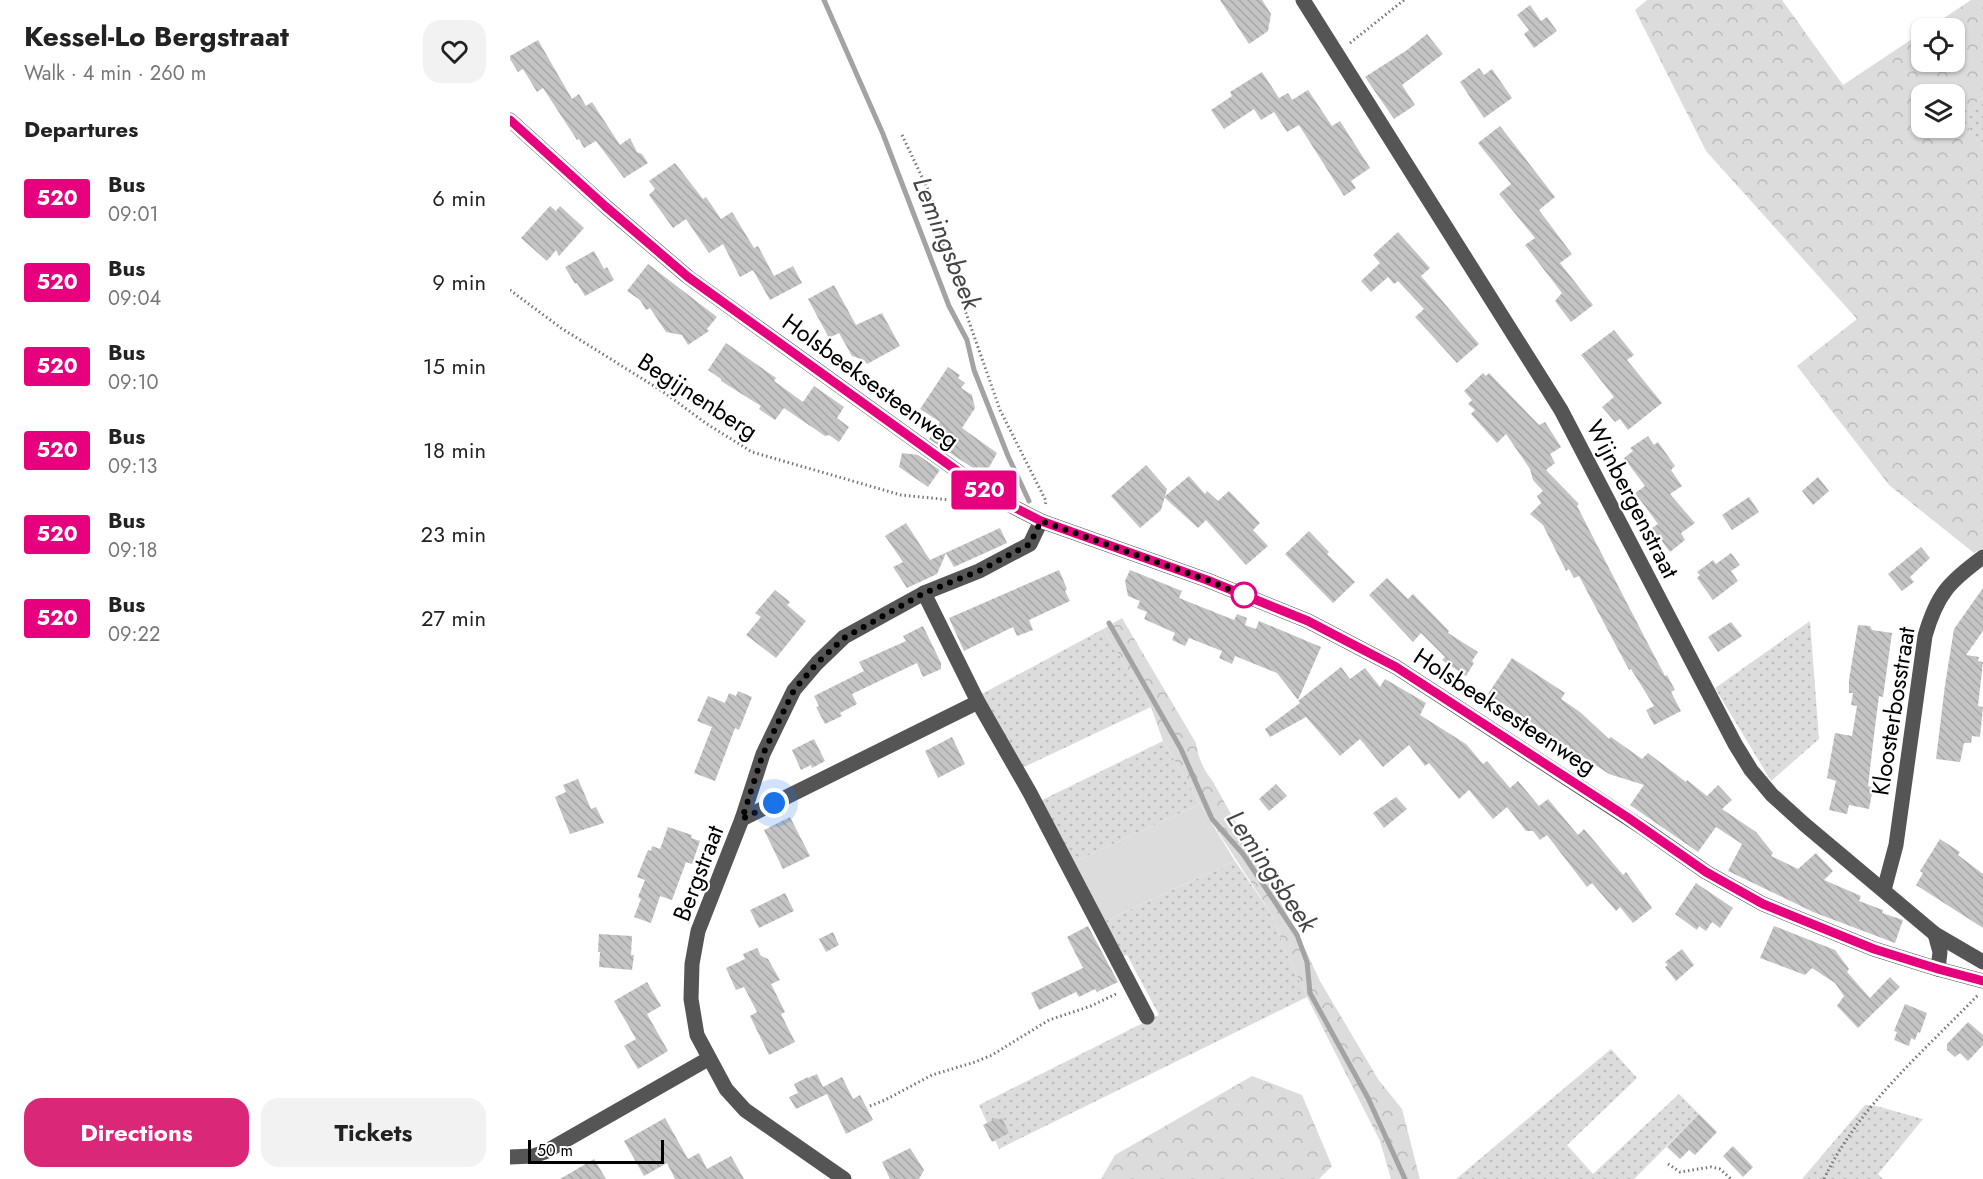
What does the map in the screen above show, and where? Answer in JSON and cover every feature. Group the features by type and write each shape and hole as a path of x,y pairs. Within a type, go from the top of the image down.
{"street":[{"name":"Wijnbergenstraat","path":"1303,0 1561,410 1735,744 1751,770 1772,795 1935,934 1983,962"},
{"name":"Holsbeeksesteenweg","path":"510,120 688,277 992,496 1041,521 1207,580 1308,621 1396,667 1495,730 1731,888 1763,904 1830,933 1938,969 1983,981"},
{"name":"Bergstraat","path":"844,1179 746,1110 726,1089 708,1059 697,1035 692,1008 692,964 698,931 742,819 763,754 794,690 817,663 844,638 924,593 979,571 1030,544 1041,521"},
{"name":"Kloosterbosstraat","path":"1884,891 1896,845 1922,657 1929,623 1941,595 1952,582 1983,557"},
{"path":"924,593 978,702 1030,793 1147,1017"},
{"path":"742,819 978,702"},
{"path":"1935,934 1940,952 1938,969"},
{"path":"510,1157 533,1156 545,1152 708,1059"}],"path":[{"path":"1337,53 1404,0"},
{"path":"902,135 931,196 946,256 1000,410 1046,501 1041,521"},
{"name":"Begijnenberg","path":"510,290 561,328 662,391 707,424 753,452 901,495 968,503 992,496"},
{"path":"870,1106 932,1075 992,1055 1049,1020 1091,1006 1131,987"},
{"path":"1824,1179 1836,1154 1876,1101 1983,989"},
{"path":"1668,1164 1680,1172 1711,1167 1720,1169 1731,1179"}],"green space":[{"path":"1647,0 1782,0 1843,85 1911,40 1911,72 1965,72 1965,18 1944,18 1971,0 1983,0 1983,97 1965,110 1965,84 1911,84 1911,138 1965,138 1965,123 1983,148 1983,548 1974,553 1889,485 1797,366 1857,319 1706,151 1635,10"},
{"path":"1983,97 1983,148 1965,124 1965,110"},
{"path":"1122,618 1196,743 1204,767 1298,934 1320,981 1378,1079 1402,1109 1420,1179 1391,1179 1380,1141 1307,997 1272,915 1200,804 1163,741 1151,707 1103,629"},
{"path":"1810,621 1819,739 1771,781 1715,688"},
{"path":"1103,629 1151,707 1022,768 980,695"},
{"path":"1163,741 1200,804 1072,863 1040,801"},
{"path":"1200,804 1235,861 1103,922 1072,863"},
{"path":"1235,861 1272,915 1307,997 999,1149 979,1105 1159,1015 1127,955 1121,957 1103,922"},
{"path":"1611,1049 1637,1078 1567,1145 1593,1174 1679,1094 1699,1114 1634,1179 1456,1179"},
{"path":"1252,1076 1302,1095 1332,1166 1319,1179 1101,1179 1115,1155"},
{"path":"1865,1105 1923,1119 1878,1174 1883,1179 1802,1179"}],"building":[{"path":"1220,0 1262,0 1271,14 1268,31 1249,44"},
{"path":"1530,5 1541,21 1547,17 1557,31 1534,48 1524,34 1529,30 1517,15"},
{"path":"1427,34 1443,54 1402,85 1415,105 1394,119 1365,77"},
{"path":"538,40 572,99 579,94 586,106 592,102 620,145 630,138 637,152 642,154 648,163 624,178 596,141 584,148 543,88 537,92 523,69 518,72 510,59 510,56"},
{"path":"1479,68 1484,75 1492,69 1512,98 1484,118 1460,82"},
{"path":"1262,72 1279,98 1288,93 1292,100 1308,90 1332,126 1340,121 1370,168 1351,181 1356,188 1344,196 1299,125 1287,132 1274,112 1261,120 1254,109 1224,129 1211,110 1232,96 1230,92"},
{"path":"1500,126 1555,197 1539,210 1572,254 1560,263 1593,305 1571,322 1555,301 1562,293 1525,245 1535,238 1499,194 1511,184 1478,143"},
{"path":"675,163 703,199 706,197 721,219 732,212 754,248 758,246 774,276 793,266 802,283 770,300 753,270 740,277 723,244 709,253 686,219 673,228 649,195 655,189 649,181"},
{"path":"550,206 556,211 560,206 584,228 559,256 556,250 547,261 521,238"},
{"path":"1398,232 1430,268 1421,276 1479,344 1457,363 1415,317 1424,309 1398,281 1394,284 1388,277 1371,292 1361,281 1380,263 1373,255"},
{"path":"594,251 604,269 607,267 614,280 585,296 565,267"},
{"path":"648,264 717,317 707,329 709,331 688,345 682,335 666,332 650,308 646,310 640,300 627,291"},
{"path":"834,285 856,325 882,313 900,346 867,364 864,360 852,356 839,333 829,338 808,299"},
{"path":"1614,330 1634,355 1627,360 1662,403 1628,430 1620,419 1615,422 1602,407 1614,397 1581,355"},
{"path":"726,343 776,378 774,381 803,402 814,386 844,407 837,418 849,427 839,442 829,435 825,436 784,408 775,420 759,409 761,406 708,370"},
{"path":"948,367 960,375 958,378 965,383 961,388 972,395 975,408 962,428 997,453 986,473 978,467 976,470 929,439 940,422 920,409"},
{"path":"1483,373 1486,376 1489,373 1539,425 1545,422 1561,447 1550,454 1555,463 1546,470 1579,504 1577,506 1645,638 1675,690 1671,692 1681,711 1654,725 1646,710 1654,706 1631,669 1629,670 1579,576 1574,578 1569,569 1566,571 1543,525 1530,514 1541,503 1537,496 1543,491 1533,480 1530,469 1506,434 1497,443 1471,414 1475,410 1468,404 1472,400 1464,391"},
{"path":"1648,436 1654,445 1658,442 1675,466 1671,470 1682,486 1670,494 1695,523 1681,533 1685,540 1670,552 1652,528 1658,524 1635,493 1645,486 1624,458 1633,451 1630,448"},
{"path":"902,453 918,455 940,470 928,487 899,467"},
{"path":"1146,465 1167,489 1161,510 1140,528 1111,496"},
{"path":"1189,476 1205,494 1207,491 1218,501 1229,491 1260,523 1253,530 1268,546 1246,565 1206,520 1198,528 1164,497"},
{"path":"1818,477 1829,491 1813,505 1802,491"},
{"path":"1749,497 1759,512 1732,530 1722,515"},
{"path":"906,523 930,560 1000,528 1007,543 954,567 946,553 937,574 907,588 893,567 903,562 885,536"},
{"path":"1309,531 1329,552 1327,554 1355,582 1333,603 1285,554"},
{"path":"1921,547 1930,558 1910,577 1914,582 1902,591 1888,574"},
{"path":"1731,553 1740,565 1731,571 1738,581 1713,600 1697,578 1700,575 1697,572 1713,560 1716,564"},
{"path":"1059,570 1070,601 1029,620 1033,630 1017,636 1013,627 964,651 949,618"},
{"path":"1130,570 1182,591 1179,598 1234,620 1237,614 1247,618 1245,625 1256,629 1259,621 1321,647 1298,700 1277,673 1235,656 1232,664 1219,658 1222,651 1189,638 1185,646 1172,640 1175,633 1144,619 1147,612 1137,608 1140,601 1128,596 1125,581"},
{"path":"1387,578 1408,599 1413,594 1449,631 1448,633 1478,652 1466,676 1442,660 1445,657 1421,633 1413,642 1369,595"},
{"path":"1983,588 1983,631 1966,655 1979,657 1978,661 1983,662 1978,706 1983,707 1980,737 1972,736 1971,743 1964,743 1960,762 1936,759 1954,629"},
{"path":"775,590 790,602 787,605 806,621 776,658 746,635 761,617 755,613"},
{"path":"1731,622 1742,636 1718,652 1708,637"},
{"path":"1858,625 1892,633 1883,697 1879,696 1868,786 1873,788 1869,809 1849,805 1847,814 1829,810 1836,781 1827,778 1835,733 1852,736 1857,706 1851,705 1853,693 1849,693 1849,680"},
{"path":"923,626 941,663 941,669 923,677 917,663 852,694 857,704 840,713 842,716 825,724 816,707 819,706 814,696 864,671 859,662 906,641 903,636"},
{"path":"1512,658 1565,693 1561,699 1580,712 1609,739 1611,737 1642,759 1648,753 1707,796 1718,785 1732,800 1722,809 1756,832 1773,853 1771,856 1798,869 1816,853 1833,871 1824,880 1861,896 1859,901 1883,910 1882,913 1903,920 1895,943 1813,912 1728,871 1742,844 1716,827 1698,852 1630,805 1644,785 1609,774 1488,694"},
{"path":"1341,667 1350,679 1365,668 1380,687 1385,679 1426,703 1420,715 1466,744 1483,764 1487,761 1510,788 1518,781 1539,806 1548,799 1578,835 1584,829 1623,875 1626,872 1652,908 1633,923 1620,907 1616,911 1592,883 1587,887 1547,835 1540,840 1533,831 1526,831 1507,807 1493,819 1469,790 1459,799 1429,763 1425,766 1409,745 1383,767 1360,739 1340,756 1306,717 1270,737 1265,729 1300,703 1298,701"},
{"path":"738,691 752,697 739,730 735,728 715,781 694,773 712,727 697,721 708,696 725,703 729,693 736,696"},
{"path":"952,737 965,764 938,778 925,751"},
{"path":"814,739 825,761 812,768 811,765 801,770 792,750"},
{"path":"578,779 591,809 596,807 604,823 570,834 555,797 566,792 563,785"},
{"path":"1276,784 1287,796 1269,811 1259,799"},
{"path":"1396,797 1407,809 1384,828 1373,813"},
{"path":"790,817 810,856 783,869 764,830"},
{"path":"668,827 692,835 691,838 700,841 692,864 686,862 672,900 660,896 651,923 634,917 641,899 638,897 645,880 637,877 648,850 651,851 652,846 660,849"},
{"path":"1940,839 1960,852 1958,855 1983,874 1983,928 1916,885 1923,873 1920,871"},
{"path":"1696,883 1733,908 1720,928 1712,922 1706,931 1699,926 1697,930 1675,914"},
{"path":"785,893 794,911 759,928 750,910"},
{"path":"1088,926 1118,982 1079,997 1076,992 1039,1010 1031,993 1083,968 1067,937"},
{"path":"1774,926 1835,950 1849,969 1847,972 1870,998 1890,977 1900,987 1858,1028 1837,1006 1844,996 1835,983 1812,968 1805,975 1760,958"},
{"path":"833,932 839,945 826,952 819,939"},
{"path":"599,934 632,936 631,955 634,955 632,970 599,967"},
{"path":"757,948 761,956 768,959 780,980 771,984 785,1012 781,1014 795,1042 769,1055 750,1016 757,1012 744,987 736,990 726,968 745,959 743,954"},
{"path":"1682,949 1694,965 1676,981 1665,967 1668,965 1665,962"},
{"path":"647,982 661,1006 647,1014 668,1051 638,1069 624,1046 636,1039 614,1001"},
{"path":"1905,1004 1927,1013 1920,1033 1918,1032 1915,1040 1911,1038 1909,1046 1894,1040 1897,1032 1894,1031"},
{"path":"1968,1022 1983,1035 1983,1045 1968,1061 1960,1053 1955,1057 1947,1050 1947,1044"},
{"path":"817,1074 823,1087 842,1077 853,1099 860,1095 873,1120 846,1134 827,1094 796,1109 789,1097 798,1093 794,1084"},
{"path":"1699,1114 1717,1132 1695,1155 1689,1150 1680,1159 1667,1147"},
{"path":"665,1118 688,1159 699,1153 707,1169 731,1156 744,1179 675,1179 667,1163 644,1176 624,1141"},
{"path":"997,1118 998,1120 1002,1118 1009,1133 992,1142 983,1125"},
{"path":"1733,1146 1753,1167 1743,1177 1723,1156"},
{"path":"910,1148 924,1170 919,1179 890,1179 882,1162"},
{"path":"594,1159 606,1179 560,1179"}],"waterway":[{"name":"Lemingsbeek","path":"824,0 883,134 949,306 967,340 974,370 1008,456 1029,501"},
{"name":"Lemingsbeek","path":"1109,623 1181,749 1212,819 1243,854 1297,935 1307,962 1310,993 1368,1098 1405,1179"}],"bus line":[{"name":"520","path":"510,120 688,277 992,496 1041,521 1207,580 1308,621 1396,667 1627,817 1706,872 1763,904 1874,949 1983,981"}],"route":[{"path":"774,803 742,819 763,754 794,690 817,663 844,638 924,593 979,571 1030,544 1041,521 1207,580 1247,597 1244,595"}]}
